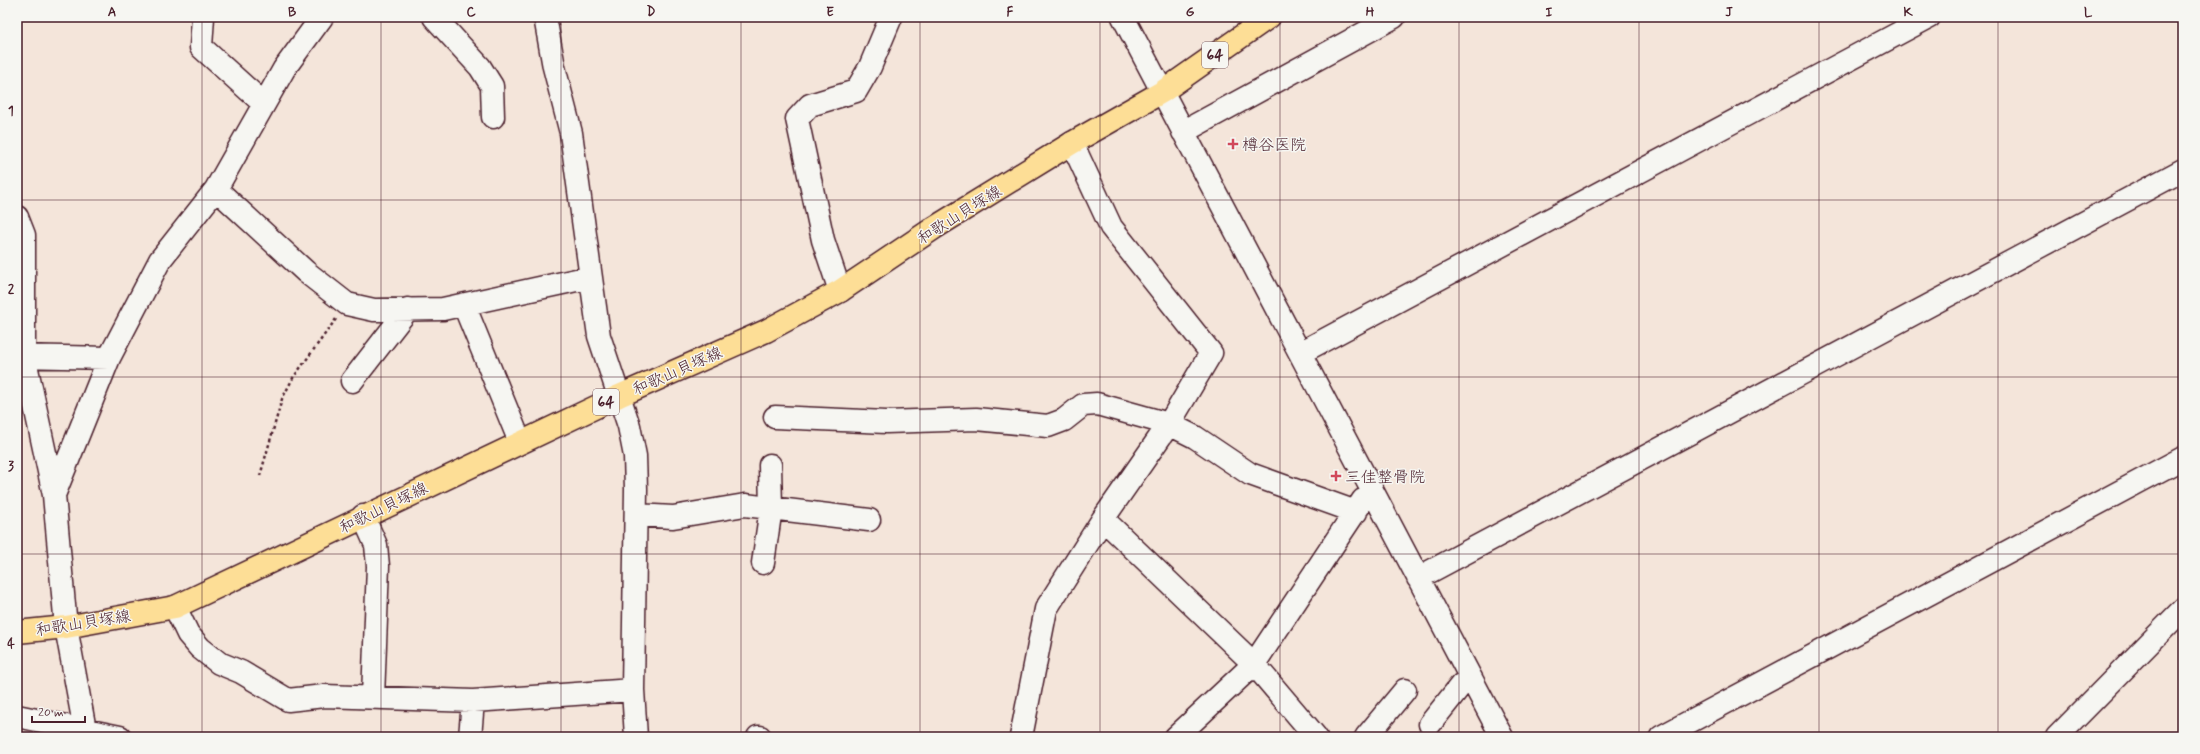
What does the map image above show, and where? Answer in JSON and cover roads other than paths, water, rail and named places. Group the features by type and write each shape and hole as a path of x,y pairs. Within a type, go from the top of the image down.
{"main road":[{"name":"和歌山貝塚線","path":"17,632 66,627 175,606 618,396 766,331 840,292 934,228 1072,143 1162,92 1269,17"}],"street":[{"path":"203,17 201,47 264,104"},
{"path":"54,495 109,358 160,260 216,189 284,69 322,17"},
{"path":"434,17 480,67 492,86 493,118"},
{"path":"545,17 554,67 571,133 599,336 629,426 634,456 636,515 633,690 636,737"},
{"path":"840,292 823,240 797,119 810,105 856,91 870,67 891,17"},
{"path":"1123,17 1502,737"},
{"path":"1183,132 1394,17"},
{"path":"1300,353 1929,17"},
{"path":"1021,737 1046,609 1103,519 1169,424 1211,353 1111,227 1072,143"},
{"path":"1418,578 2183,170"},
{"path":"216,189 306,272 347,304 374,310 443,310 464,304 590,277"},
{"path":"17,217 24,235 20,355 54,495 66,627 109,735"},
{"path":"464,304 520,442"},
{"path":"352,381 408,310"},
{"path":"20,355 109,358"},
{"path":"775,417 886,422 976,419 1048,426 1064,420 1083,405 1097,404 1169,424 1195,437 1250,474 1356,512"},
{"path":"1661,737 2183,458"},
{"path":"763,563 771,508 770,465"},
{"path":"1176,737 1254,664 1356,512 1370,487"},
{"path":"636,515 673,517 744,505 870,520"},
{"path":"363,516 376,545 378,566 372,697"},
{"path":"1103,519 1254,664 1316,737"},
{"path":"175,606 188,634 200,648 219,664 241,672 288,700 324,696 473,701 633,690"},
{"path":"2058,737 2183,609"},
{"path":"1430,724 1461,685 1472,680"},
{"path":"1366,737 1405,690"},
{"path":"470,737 473,701"},
{"path":"17,716 109,735"}],"place":[{"name":"樽谷医院","path":"1233,144"},
{"name":"三佳整骨院","path":"1336,476"}]}
